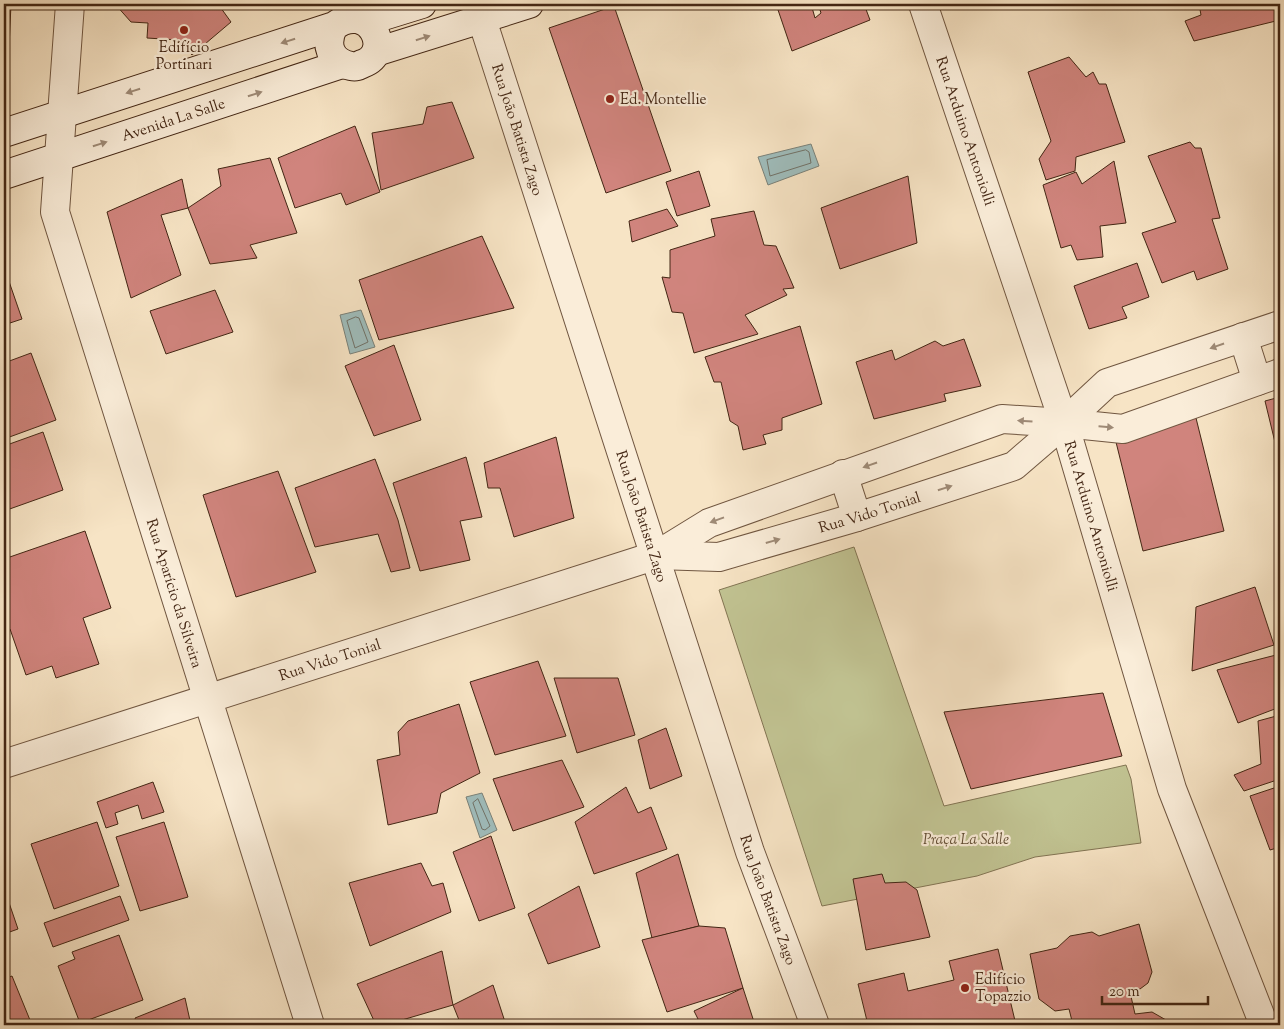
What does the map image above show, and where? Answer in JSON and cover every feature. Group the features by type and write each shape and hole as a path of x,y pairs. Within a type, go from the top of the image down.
{"street":[{"name":"Rua Aparício da Silveira","path":"70,4 58,158 56,212 206,699 310,1025"},
{"path":"367,21 422,4"},
{"path":"376,52 480,12 528,4"},
{"name":"Rua Arduino Antoniolli","path":"923,4 1064,423 1172,789 1264,1025"},
{"name":"Rua João Batista Zago","path":"480,12 657,555 750,852 815,1025"},
{"path":"4,133 334,26 342,20 350,18 359,18 367,21 375,30 378,41 376,52 368,62 355,67 342,64 333,57 328,47 329,36 334,26"},
{"name":"Avenida La Salle","path":"4,175 342,64"},
{"name":"Rua Vido Tonial","path":"657,555 719,557 857,517 1014,466 1107,383 1280,325"},
{"path":"1242,338 1269,377"},
{"name":"Rua Vido Tonial","path":"4,764 657,555 709,522 1002,419 1123,428 1269,377"},
{"path":"843,474 857,517"}],"green space":[{"name":"Praça La Salle","path":"854,547 944,806 1126,765 1131,779 1141,843 1035,857 977,876 822,906 719,590"}],"water":[{"path":"811,144 819,166 768,185 758,157"},
{"path":"361,310 375,347 350,354 340,315"},
{"path":"482,793 497,830 480,838 466,797"}],"building":[{"path":"4,4 11,4 9,48 4,47"},
{"name":"Edifício Portinari","path":"115,4 218,4 231,22 192,55 178,40 147,38 148,23 131,22"},
{"path":"776,4 811,4 815,18 821,13 818,4 864,4 870,20 792,51"},
{"path":"1199,4 1280,4 1280,20 1194,41 1185,21 1201,15"},
{"name":"Ed. Montellie","path":"614,6 671,171 606,193 549,28"},
{"path":"1069,57 1086,77 1093,72 1099,84 1106,84 1125,142 1076,157 1075,171 1046,180 1039,159 1051,141 1028,72"},
{"path":"452,102 474,158 381,190 372,133 423,124 427,107"},
{"path":"1280,108 1280,130 1275,110"},
{"path":"355,126 380,192 346,205 341,193 295,208 278,158"},
{"path":"1190,142 1195,148 1201,148 1220,218 1212,219 1228,269 1197,280 1194,271 1162,283 1142,233 1176,222 1148,156"},
{"path":"270,158 297,233 250,245 257,258 210,264 188,208 221,186 218,169"},
{"path":"1114,161 1126,223 1100,226 1103,257 1077,260 1071,245 1061,248 1043,185 1076,172 1082,184"},
{"path":"699,171 710,206 677,216 666,182"},
{"path":"908,176 917,243 840,269 821,208"},
{"path":"182,179 188,208 161,215 181,275 131,298 107,212"},
{"path":"667,209 678,226 632,242 629,221"},
{"path":"754,211 764,245 776,246 794,288 783,289 787,295 745,315 758,334 694,353 683,313 672,312 662,277 670,278 670,250 715,236 711,219"},
{"path":"482,236 514,308 379,340 359,280"},
{"path":"1137,263 1149,297 1122,307 1127,318 1089,329 1074,286"},
{"path":"4,267 22,319 4,325"},
{"path":"215,290 233,332 166,354 150,311"},
{"path":"800,326 822,404 782,418 782,430 763,435 766,444 743,450 738,426 730,421 721,382 714,382 705,357"},
{"path":"964,339 981,386 944,394 946,401 874,419 856,362 892,350 895,360 935,341 943,346"},
{"path":"394,345 421,420 374,436 345,366"},
{"path":"31,353 56,420 4,439 4,363"},
{"path":"1280,397 1280,463 1265,401"},
{"path":"1195,414 1224,531 1143,551 1114,434"},
{"path":"43,432 63,490 4,511 4,446"},
{"path":"556,437 574,518 514,537 500,488 488,488 484,463"},
{"path":"466,457 482,517 460,521 470,560 420,571 393,483"},
{"path":"375,459 398,520 410,568 391,572 378,534 315,547 295,488"},
{"path":"278,471 316,572 236,597 203,495"},
{"path":"85,531 111,608 83,618 99,664 56,678 52,666 26,675 10,629 4,631 4,559"},
{"path":"1255,587 1274,645 1192,671 1196,607"},
{"path":"1280,654 1280,707 1238,723 1217,670"},
{"path":"538,661 566,736 495,755 470,682"},
{"path":"554,678 618,678 635,735 577,753"},
{"path":"1103,693 1122,756 971,789 944,712"},
{"path":"459,704 480,773 441,793 437,813 388,825 377,760 400,755 398,732 408,721"},
{"path":"1280,715 1280,779 1244,791 1234,775 1261,764 1258,721"},
{"path":"666,728 682,776 650,789 638,740"},
{"path":"562,760 584,807 513,831 493,779"},
{"path":"153,782 164,812 142,819 138,805 115,813 118,824 106,828 97,802"},
{"path":"1280,786 1280,847 1270,850 1250,796"},
{"path":"626,787 638,813 651,807 667,849 594,874 575,822"},
{"path":"97,822 119,886 54,909 31,844"},
{"path":"164,822 188,897 140,911 116,837"},
{"path":"491,836 515,908 479,921 453,852"},
{"path":"678,854 699,926 652,938 636,873"},
{"path":"421,863 432,886 443,883 451,912 370,946 349,883"},
{"path":"882,874 885,883 906,882 917,890 930,937 866,950 853,879"},
{"path":"579,886 600,947 548,964 528,914"},
{"path":"4,888 18,929 4,934"},
{"path":"120,896 129,920 53,947 44,923"},
{"path":"1139,924 1152,972 1148,983 1140,989 1130,992 1135,1014 1152,1012 1166,1020 1167,1025 1073,1025 1069,1009 1055,1011 1039,999 1030,954 1057,948 1070,936 1092,932 1099,936"},
{"path":"699,926 725,928 743,988 667,1012 642,940"},
{"path":"119,935 143,1000 80,1023 58,966 75,959 72,952"},
{"name":"Edifício Topazzio","path":"998,949 1016,1025 868,1025 858,984 904,973 908,991 954,980 949,961"},
{"path":"442,951 453,1005 385,1025 376,1025 357,984"},
{"path":"12,976 32,1025 4,1025 4,979"},
{"path":"493,985 506,1025 461,1025 453,1005"},
{"path":"743,988 755,1025 701,1025 694,1011"},
{"path":"185,998 191,1025 137,1025 135,1018"},
{"path":"668,1021 670,1025 655,1025"}],"place":[{"name":"Edifício Portinari","path":"184,30"},
{"name":"Ed. Montellie","path":"610,99"},
{"name":"Edifício Topazzio","path":"965,988"}]}
